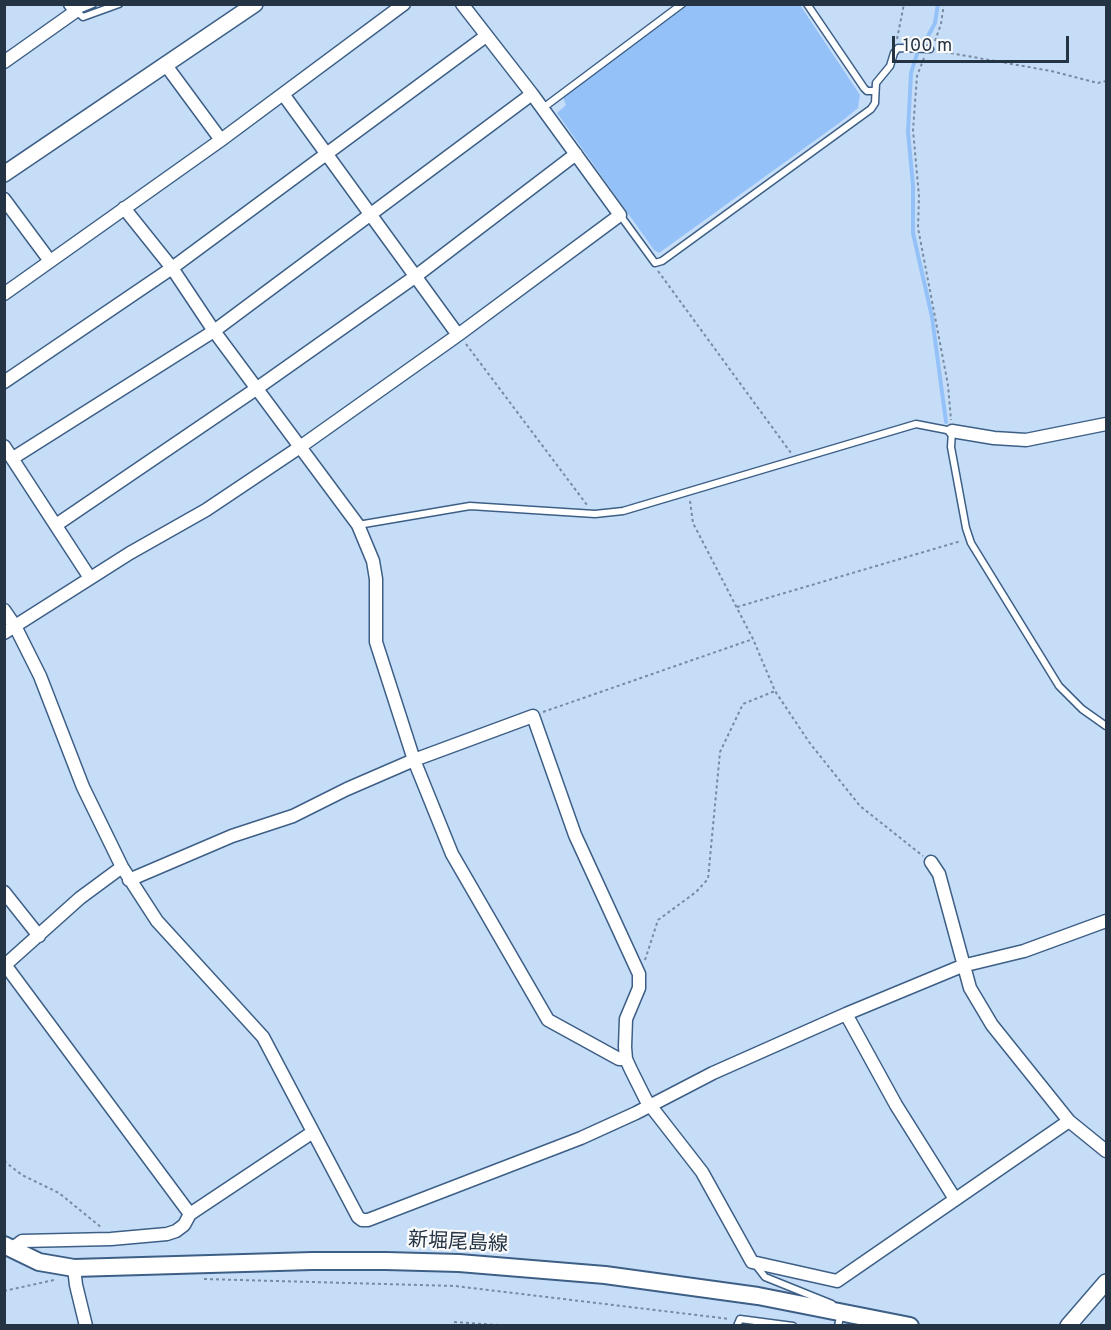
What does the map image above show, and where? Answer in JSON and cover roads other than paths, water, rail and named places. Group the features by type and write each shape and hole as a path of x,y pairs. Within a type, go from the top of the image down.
{"main road":[{"name":"新堀尾島線","path":"8,1247 39,1262 75,1273 312,1261 459,1263 605,1275 702,1287 840,1319 910,1326"}],"street":[{"path":"4,174 255,4"},
{"path":"4,294 221,140 404,4"},
{"path":"10,629 130,553 206,510 300,447 458,335 620,215 543,108 462,4"},
{"path":"4,62 73,8"},
{"path":"4,382 172,268 486,36"},
{"path":"165,64 221,140"},
{"path":"283,94 458,335"},
{"path":"13,458 214,331 532,94"},
{"path":"56,525 256,389 416,276 576,154"},
{"path":"4,199 50,261"},
{"path":"124,208 172,268 214,331 357,525 373,561 376,579 376,642 414,760 452,854 548,1020 619,1059 626,1059"},
{"path":"952,431 994,438 1026,440 1107,424"},
{"path":"4,446 90,578"},
{"path":"4,610 10,629 40,676 83,787 129,880 157,921 263,1037 358,1217 362,1220 368,1220 581,1138 713,1073 962,966 1024,951 1107,921"},
{"path":"129,880 232,836 293,816 347,789 414,760 533,716 575,835 639,974 639,988 626,1019 626,1059 646,1100 702,1172 752,1262 837,1281 1069,1121"},
{"path":"931,862 939,874 962,966 970,988 992,1025 1069,1121 1107,1151"},
{"path":"122,867 80,898 5,966 190,1214"},
{"path":"4,892 39,936"},
{"path":"846,1014 896,1105 955,1199"},
{"path":"8,1247 22,1241 111,1239 167,1234 184,1225 190,1214 313,1132"},
{"path":"75,1273 86,1326"},
{"path":"1068,1326 1107,1282"}],"lane":[{"path":"73,8 93,4"},
{"path":"73,8 83,17 120,4"},
{"path":"543,108 682,4"},
{"path":"807,4 864,88 867,91 874,91"},
{"path":"620,215 655,263 662,261 872,109 876,82 890,66 898,48 902,46 930,49"},
{"path":"357,525 470,506 595,514 623,511 916,424 952,431 951,447 970,539 1059,686 1082,709 1107,726"},
{"path":"752,1262 765,1278 831,1303 840,1319"},
{"path":"739,1322 793,1326"}],"water":[{"path":"688,5 800,5 860,95 858,108 842,121 659,253 654,250 557,113 566,105 563,97"}],"waterway":[{"path":"925,42 935,23 938,4"},
{"path":"917,54 911,73 908,132 913,185 913,233 932,317 946,422"}]}
